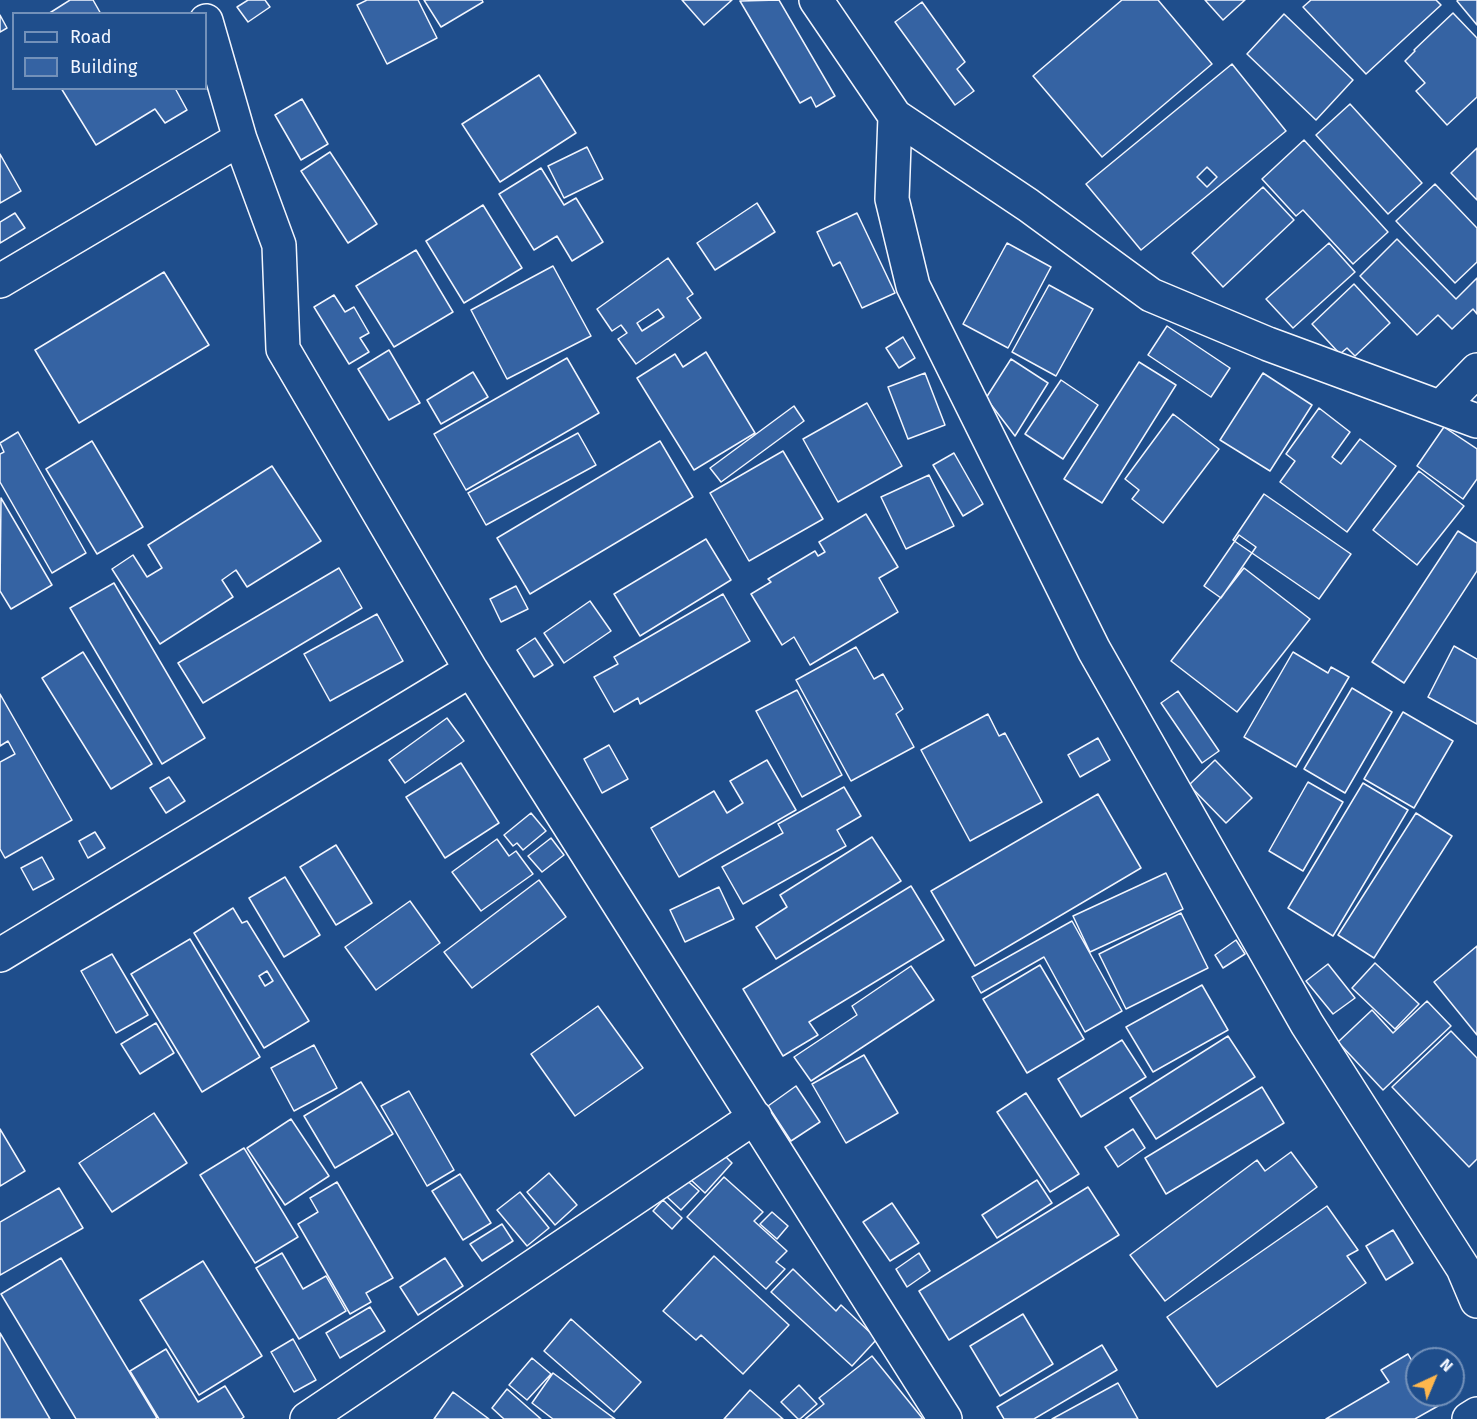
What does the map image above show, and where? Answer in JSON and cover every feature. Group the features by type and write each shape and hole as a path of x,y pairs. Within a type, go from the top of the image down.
{"street":[{"path":"816,0 895,116 1028,205 1151,295 1268,344 1477,421"},
{"path":"207,24 240,139 279,245 283,349 471,670 945,1419"},
{"path":"895,116 892,199 913,286 1094,650 1307,1024 1470,1258 1477,1302"},
{"path":"0,281 240,139"},
{"path":"1441,407 1477,370"},
{"path":"0,955 471,670"},
{"path":"307,1419 755,1117"},
{"path":"1469,1419 1477,1414"}],"building":[{"path":"70,0 93,0 100,12 51,12"},
{"path":"248,0 265,0 270,7 248,22 237,7"},
{"path":"367,0 418,0 437,38 387,64 357,5"},
{"path":"424,0 482,0 483,2 441,27"},
{"path":"682,0 732,0 704,25"},
{"path":"779,0 835,96 816,107 811,97 800,103 740,1"},
{"path":"1122,0 1158,0 1212,64 1102,157 1033,76"},
{"path":"1205,0 1245,0 1223,20"},
{"path":"1311,0 1436,0 1441,5 1366,74 1303,7"},
{"path":"1477,0 1477,25 1457,1"},
{"path":"922,2 965,62 957,69 974,91 955,105 895,22"},
{"path":"1453,13 1477,38 1477,97 1447,125 1416,91 1425,83 1405,61"},
{"path":"1284,14 1353,80 1316,120 1247,54"},
{"path":"0,15 7,28 0,32"},
{"path":"1232,64 1286,131 1141,250 1086,184","holes":["1207,167 1217,177 1207,187 1197,177"]},
{"path":"539,75 576,133 500,182 462,124"},
{"path":"62,90 176,90 187,110 165,123 155,109 96,145"},
{"path":"302,99 328,144 301,160 275,115"},
{"path":"1350,104 1422,183 1388,214 1316,135"},
{"path":"1304,140 1388,232 1353,264 1303,210 1296,216 1262,179"},
{"path":"587,147 603,179 564,198 548,166"},
{"path":"1477,148 1477,200 1451,173"},
{"path":"330,152 377,224 348,243 301,171"},
{"path":"0,154 21,191 0,203"},
{"path":"541,168 564,205 576,198 603,242 572,261 557,236 534,250 499,194"},
{"path":"1435,184 1477,228 1477,262 1455,283 1396,221"},
{"path":"1263,187 1294,220 1223,287 1192,253"},
{"path":"757,203 775,232 715,270 697,243"},
{"path":"483,205 522,268 464,303 426,241"},
{"path":"15,213 25,228 0,243 0,222"},
{"path":"857,213 895,293 862,308 840,262 833,266 817,232"},
{"path":"1397,239 1456,299 1477,278 1477,314 1473,309 1452,329 1438,315 1417,335 1360,276"},
{"path":"1007,243 1051,267 1008,348 963,324"},
{"path":"1329,243 1355,272 1293,328 1266,299"},
{"path":"416,250 453,312 394,347 356,286"},
{"path":"668,258 693,294 687,298 701,318 636,364 618,339 627,333 621,325 612,331 597,309","holes":["658,309 664,317 642,331 637,323"]},
{"path":"553,266 591,336 507,379 471,310"},
{"path":"164,272 209,345 79,423 35,350"},
{"path":"1354,284 1390,323 1355,356 1347,348 1340,354 1312,324"},
{"path":"1049,285 1093,309 1056,376 1012,352"},
{"path":"334,295 345,312 354,307 369,333 360,338 369,352 349,364 314,307"},
{"path":"1167,326 1230,368 1211,397 1148,355"},
{"path":"903,337 915,358 899,368 886,348"},
{"path":"389,350 420,403 389,420 358,369"},
{"path":"706,352 755,433 694,470 637,378 675,354 683,367"},
{"path":"567,358 599,413 466,490 434,434"},
{"path":"1011,359 1048,383 1015,436 986,398"},
{"path":"1139,362 1176,385 1102,503 1064,479"},
{"path":"473,372 488,397 441,424 427,400"},
{"path":"925,373 945,425 908,439 888,387"},
{"path":"1263,373 1312,405 1270,471 1220,440"},
{"path":"1061,380 1098,405 1063,459 1025,434"},
{"path":"867,403 902,466 838,502 803,439"},
{"path":"794,406 804,421 721,482 710,468"},
{"path":"1319,408 1350,432 1332,457 1341,464 1360,439 1396,466 1347,532 1280,482 1295,461 1286,454"},
{"path":"1173,414 1219,449 1163,523 1132,499 1139,490 1125,479"},
{"path":"1444,427 1477,449 1477,479 1463,499 1417,466"},
{"path":"18,432 86,553 52,573 0,482 0,454 4,452 0,443"},
{"path":"578,433 596,465 486,525 468,493"},
{"path":"92,441 143,527 97,554 46,469"},
{"path":"660,441 693,497 530,594 497,538"},
{"path":"783,451 823,519 749,561 710,493"},
{"path":"954,453 983,504 963,516 933,465"},
{"path":"272,466 321,541 247,587 236,570 222,580 233,597 160,644 112,569 133,555 147,577 162,568 148,545"},
{"path":"1419,471 1464,506 1417,565 1373,530"},
{"path":"929,475 954,526 906,549 881,497"},
{"path":"1264,494 1351,554 1319,599 1233,540"},
{"path":"1,498 52,585 11,609 0,591"},
{"path":"866,514 898,567 879,578 898,612 810,665 794,637 782,645 751,594 771,582 768,579 815,551 818,556 825,552 819,542"},
{"path":"1458,531 1477,543 1477,571 1404,683 1372,662"},
{"path":"1239,535 1256,547 1221,598 1204,586"},
{"path":"706,539 731,580 640,636 614,594"},
{"path":"339,568 362,608 203,703 178,663"},
{"path":"1244,568 1310,619 1237,712 1171,661"},
{"path":"114,583 205,738 162,764 70,608"},
{"path":"516,586 528,609 501,622 490,599"},
{"path":"723,594 750,641 640,704 638,698 614,712 594,677 618,664 614,657"},
{"path":"590,601 611,631 564,663 544,633"},
{"path":"377,614 403,661 330,701 304,654"},
{"path":"535,638 553,665 534,677 517,650"},
{"path":"1454,646 1477,659 1477,724 1428,697"},
{"path":"856,647 874,679 883,674 903,709 896,714 914,747 851,781 796,680"},
{"path":"83,652 152,764 111,789 42,678"},
{"path":"1293,652 1328,673 1331,667 1349,677 1296,767 1244,737"},
{"path":"1352,688 1392,712 1345,793 1304,769"},
{"path":"797,690 842,775 802,797 756,711"},
{"path":"1178,691 1219,751 1202,763 1161,703"},
{"path":"0,694 72,820 5,858 0,849 0,762 15,754 8,741 0,746"},
{"path":"1403,712 1453,741 1414,808 1364,779"},
{"path":"988,714 999,736 1005,733 1042,802 970,841 921,750"},
{"path":"447,718 464,741 405,783 389,760"},
{"path":"1098,738 1110,760 1080,777 1068,755"},
{"path":"609,745 628,779 602,793 584,759"},
{"path":"767,760 796,810 679,877 651,828 714,791 727,813 743,803 730,781"},
{"path":"1215,760 1252,798 1226,823 1189,785"},
{"path":"461,763 499,823 445,858 406,797"},
{"path":"169,777 185,801 166,813 150,788"},
{"path":"1308,782 1343,802 1303,871 1269,851"},
{"path":"1363,783 1408,810 1333,936 1288,908"},
{"path":"844,787 861,816 837,830 846,846 743,904 722,867 783,833 778,824"},
{"path":"1098,794 1141,868 975,966 931,891"},
{"path":"531,813 546,831 523,850 517,843 513,846 504,835"},
{"path":"1416,813 1452,836 1374,958 1338,935"},
{"path":"95,832 105,848 88,858 79,841"},
{"path":"872,837 901,881 776,959 756,927 787,907 780,895"},
{"path":"551,838 564,855 542,872 528,856"},
{"path":"497,839 509,856 516,851 533,874 481,911 452,872"},
{"path":"336,845 372,903 336,925 300,867"},
{"path":"42,857 54,879 33,890 21,868"},
{"path":"1166,873 1183,909 1090,952 1073,916"},
{"path":"285,877 320,935 284,957 249,898"},
{"path":"539,880 566,917 472,988 444,952"},
{"path":"911,886 944,940 809,1022 818,1035 783,1056 743,989"},
{"path":"719,887 734,919 685,942 670,910"},
{"path":"410,901 440,943 376,990 345,947"},
{"path":"233,908 242,923 247,921 309,1021 264,1048 194,933","holes":["267,971 273,981 265,986 259,976"]},
{"path":"1181,913 1208,968 1126,1009 1099,954"},
{"path":"1072,921 1122,1011 1085,1032 1044,957 981,993 972,977"},
{"path":"190,939 260,1057 202,1092 131,974"},
{"path":"1236,940 1245,954 1223,968 1215,955"},
{"path":"1477,946 1477,1035 1434,982"},
{"path":"112,954 148,1015 116,1033 81,971"},
{"path":"1375,963 1419,1004 1395,1029 1352,988"},
{"path":"1328,964 1355,998 1333,1014 1306,981"},
{"path":"1040,965 1084,1039 1027,1073 983,999"},
{"path":"911,966 934,1000 811,1081 794,1057 857,1015 852,1006"},
{"path":"1202,985 1228,1030 1153,1072 1126,1027"},
{"path":"1427,1001 1451,1026 1383,1090 1338,1042 1372,1010 1393,1033"},
{"path":"598,1006 643,1068 575,1116 531,1054"},
{"path":"156,1023 174,1053 140,1074 121,1044"},
{"path":"1451,1031 1477,1058 1477,1159 1469,1167 1392,1087"},
{"path":"1228,1036 1255,1077 1156,1139 1130,1098"},
{"path":"1122,1040 1146,1077 1081,1117 1058,1079"},
{"path":"314,1045 337,1088 294,1111 271,1068"},
{"path":"864,1055 898,1113 846,1143 812,1084"},
{"path":"361,1082 393,1134 335,1168 304,1116"},
{"path":"796,1086 820,1122 791,1141 768,1106"},
{"path":"1262,1087 1284,1123 1166,1194 1145,1158"},
{"path":"409,1091 454,1170 427,1186 381,1106"},
{"path":"1026,1093 1079,1174 1050,1192 997,1112"},
{"path":"154,1113 187,1163 112,1212 79,1163"},
{"path":"291,1119 329,1176 285,1205 247,1148"},
{"path":"0,1129 25,1171 0,1186"},
{"path":"1133,1129 1145,1148 1118,1167 1105,1147"},
{"path":"244,1148 298,1237 255,1263 200,1175"},
{"path":"718,1149 732,1163 705,1193 690,1179"},
{"path":"1291,1152 1317,1187 1165,1301 1130,1255 1257,1160 1265,1171"},
{"path":"549,1173 577,1205 555,1225 527,1192"},
{"path":"460,1174 491,1223 463,1240 432,1191"},
{"path":"683,1177 699,1191 681,1210 666,1196"},
{"path":"724,1177 763,1212 754,1221 787,1251 776,1262 785,1269 766,1289 687,1217"},
{"path":"1037,1180 1052,1203 997,1238 982,1215"},
{"path":"337,1182 393,1278 366,1293 371,1302 350,1314 298,1224 318,1212 310,1198"},
{"path":"1088,1187 1119,1235 949,1340 919,1291"},
{"path":"59,1188 83,1228 0,1275 0,1222"},
{"path":"520,1192 549,1228 527,1246 497,1210"},
{"path":"663,1200 682,1218 672,1229 653,1211"},
{"path":"892,1203 919,1243 890,1261 863,1222"},
{"path":"1327,1206 1358,1250 1347,1256 1366,1283 1217,1387 1167,1317"},
{"path":"772,1212 788,1226 777,1239 760,1224"},
{"path":"502,1224 513,1241 482,1261 470,1244"},
{"path":"1393,1230 1413,1263 1386,1280 1366,1246"},
{"path":"282,1253 303,1289 326,1276 346,1311 299,1339 256,1268"},
{"path":"919,1253 930,1271 907,1287 896,1269"},
{"path":"714,1256 789,1325 743,1374 701,1335 696,1340 663,1311"},
{"path":"61,1258 157,1418 76,1419 1,1294"},
{"path":"445,1258 463,1286 418,1315 400,1287"},
{"path":"203,1261 262,1356 199,1395 140,1300"},
{"path":"793,1269 836,1311 841,1305 877,1339 852,1366 771,1292"},
{"path":"370,1307 385,1331 340,1358 326,1333"},
{"path":"1023,1314 1053,1364 1000,1396 970,1346"},
{"path":"571,1319 641,1382 614,1412 544,1351"},
{"path":"0,1333 50,1419 0,1419"},
{"path":"293,1339 316,1380 294,1392 271,1352"},
{"path":"1102,1345 1117,1370 1034,1419 1004,1419 997,1407"},
{"path":"166,1349 198,1402 225,1386 244,1417 241,1419 159,1419 130,1371"},
{"path":"872,1356 923,1419 805,1419 824,1404 819,1398"},
{"path":"1405,1356 1405,1407 1436,1407 1415,1419 1326,1419 1389,1382 1381,1370"},
{"path":"532,1358 551,1374 527,1400 509,1385"},
{"path":"553,1373 615,1419 553,1419 532,1403"},
{"path":"1118,1383 1138,1419 1052,1419"},
{"path":"799,1385 817,1404 798,1419 781,1402"},
{"path":"507,1389 541,1419 504,1419 492,1408"},
{"path":"750,1390 783,1419 724,1419"},
{"path":"453,1392 489,1419 434,1419"}]}
